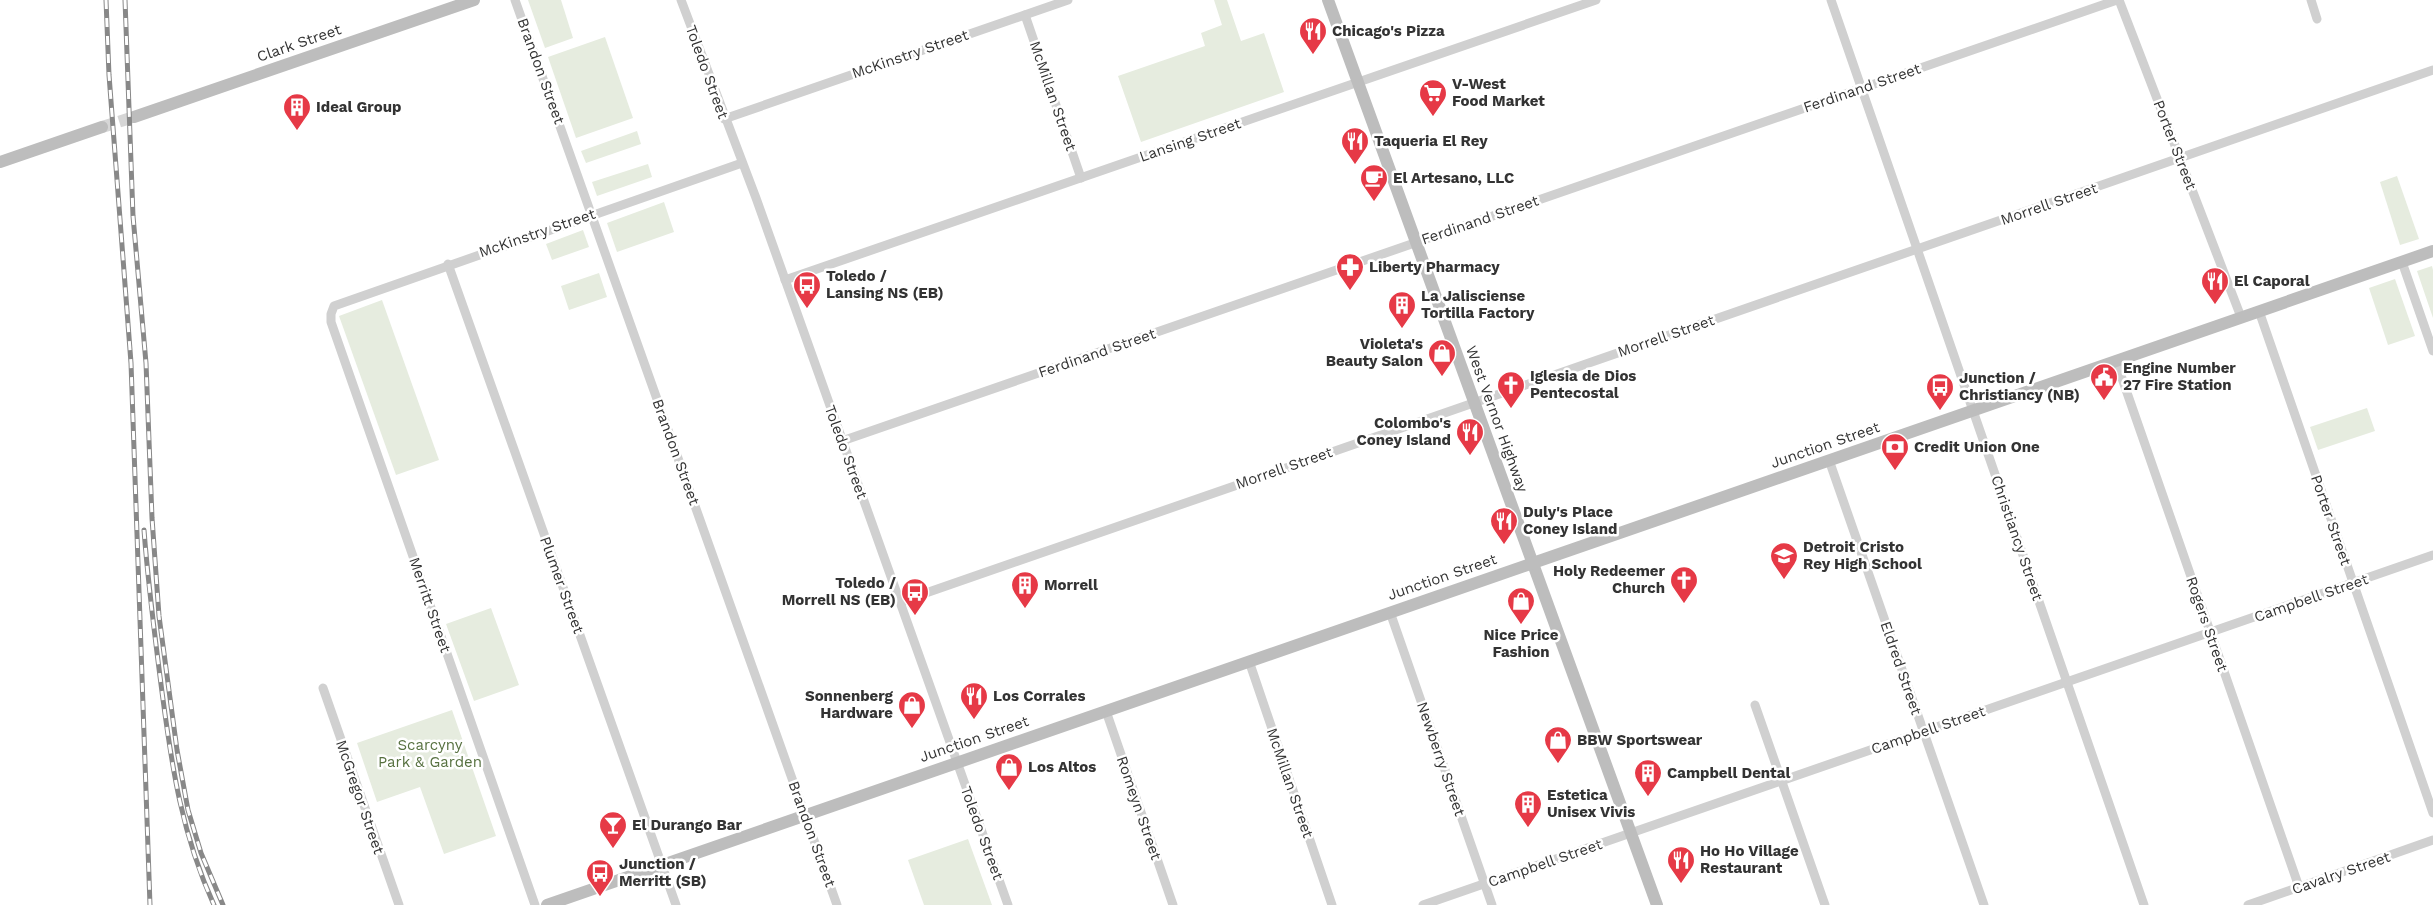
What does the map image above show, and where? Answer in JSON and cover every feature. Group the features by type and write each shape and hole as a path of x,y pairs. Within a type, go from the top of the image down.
{"street":[{"name":"Clark Street","path":"134,117 474,0"},
{"name":"Brandon Street","path":"515,0 837,905"},
{"name":"Toledo Street","path":"681,0 742,162 1008,905"},
{"name":"McKinstry Street","path":"724,118 1068,0"},
{"name":"West Vernor Highway","path":"1328,0 1657,905"},
{"name":"Lansing Street","path":"784,280 1596,0"},
{"name":"Christiancy Street","path":"1831,0 2144,905"},
{"name":"Ferdinand Street","path":"842,441 2118,0"},
{"name":"Porter Street","path":"2118,0 2241,317"},
{"path":"2311,0 2317,20"},
{"name":"McMillan Street","path":"1025,15 1081,178"},
{"name":"Morrell Street","path":"900,602 2433,70"},
{"path":"0,162 102,128"},
{"name":"McKinstry Street","path":"334,306 448,264 742,162"},
{"name":"Junction Street","path":"547,905 2433,251"},
{"path":"2402,262 2433,351"},
{"name":"Plumer Street","path":"448,264 676,905"},
{"name":"Merritt Street","path":"334,306 331,322 535,905"},
{"name":"Porter Street","path":"2259,311 2433,813"},
{"name":"Rogers Street","path":"2116,361 2299,888"},
{"name":"Eldred Street","path":"1829,460 1984,905"},
{"name":"Campbell Street","path":"1423,905 2433,555"},
{"name":"Newberry Street","path":"1390,612 1492,905"},
{"name":"McMillan Street","path":"1249,661 1332,905"},
{"name":"McGregor Street","path":"323,688 399,905"},
{"path":"1755,706 1825,905"},
{"name":"Romeyn Street","path":"1106,711 1173,905"},
{"name":"Cavalry Street","path":"2248,905 2433,840"}],"green space":[{"path":"528,0 561,0 573,38 545,48"},
{"path":"1214,0 1227,0 1241,41 1264,33 1284,92 1141,142 1118,76 1205,46 1201,33 1222,25"},
{"path":"605,37 633,118 576,138 548,57"},
{"path":"637,131 641,144 586,163 581,151"},
{"path":"648,164 652,177 597,196 592,182"},
{"path":"2397,176 2419,239 2400,245 2380,182"},
{"path":"664,202 674,232 617,252 607,223"},
{"path":"583,230 589,247 552,260 546,244"},
{"path":"2432,266 2433,270 2433,318 2417,271"},
{"path":"599,273 607,297 569,310 561,286"},
{"path":"2395,279 2415,336 2388,345 2369,288"},
{"path":"382,300 439,460 396,475 339,316"},
{"path":"2367,408 2375,431 2318,450 2310,427"},
{"path":"491,608 519,685 474,701 446,624"},
{"name":"Scarcyny Park & Garden","path":"452,710 496,836 444,854 420,787 377,802 357,743"},
{"path":"968,839 992,905 924,905 908,860"}],"tunnel":[{"path":"102,127 134,117"}],"railway":[{"path":"106,0 109,75 131,363 150,905"},
{"path":"125,0 133,216 146,363 152,518 159,616 177,750 188,810 201,853 223,905"},
{"path":"144,530 157,652 174,774 186,827 203,879 214,905"}],"place":[{"name":"Chicago's Pizza","path":"1313,55"},
{"name":"V-West Food Market","path":"1433,117"},
{"name":"Ideal Group","path":"297,131"},
{"name":"Taqueria El Rey","path":"1355,165"},
{"name":"El Artesano, LLC","path":"1374,202"},
{"name":"Liberty Pharmacy","path":"1350,291"},
{"name":"El Caporal","path":"2215,305"},
{"name":"Toledo / Lansing NS (EB)","path":"807,309"},
{"name":"La Jalisciense Tortilla Factory","path":"1402,329"},
{"name":"Violeta's Beauty Salon","path":"1442,377"},
{"name":"Engine Number 27 Fire Station","path":"2104,401"},
{"name":"Iglesia de Dios Pentecostal","path":"1511,409"},
{"name":"Junction / Christiancy (NB)","path":"1940,411"},
{"name":"Colombo's Coney Island","path":"1470,456"},
{"name":"Credit Union One","path":"1895,471"},
{"name":"Duly's Place Coney Island","path":"1504,545"},
{"name":"Detroit Cristo Rey High School","path":"1784,580"},
{"name":"Holy Redeemer Church","path":"1684,604"},
{"name":"Morrell","path":"1025,609"},
{"name":"Toledo / Morrell NS (EB)","path":"915,616"},
{"name":"Nice Price Fashion","path":"1521,625"},
{"name":"Los Corrales","path":"974,720"},
{"name":"Sonnenberg Hardware","path":"912,729"},
{"name":"BBW Sportswear","path":"1558,764"},
{"name":"Los Altos","path":"1009,791"},
{"name":"Campbell Dental","path":"1648,797"},
{"name":"Estetica Unisex Vivis","path":"1528,828"},
{"name":"El Durango Bar","path":"613,849"},
{"name":"Ho Ho Village Restaurant","path":"1681,884"},
{"name":"Junction / Merritt (SB)","path":"600,897"}]}
